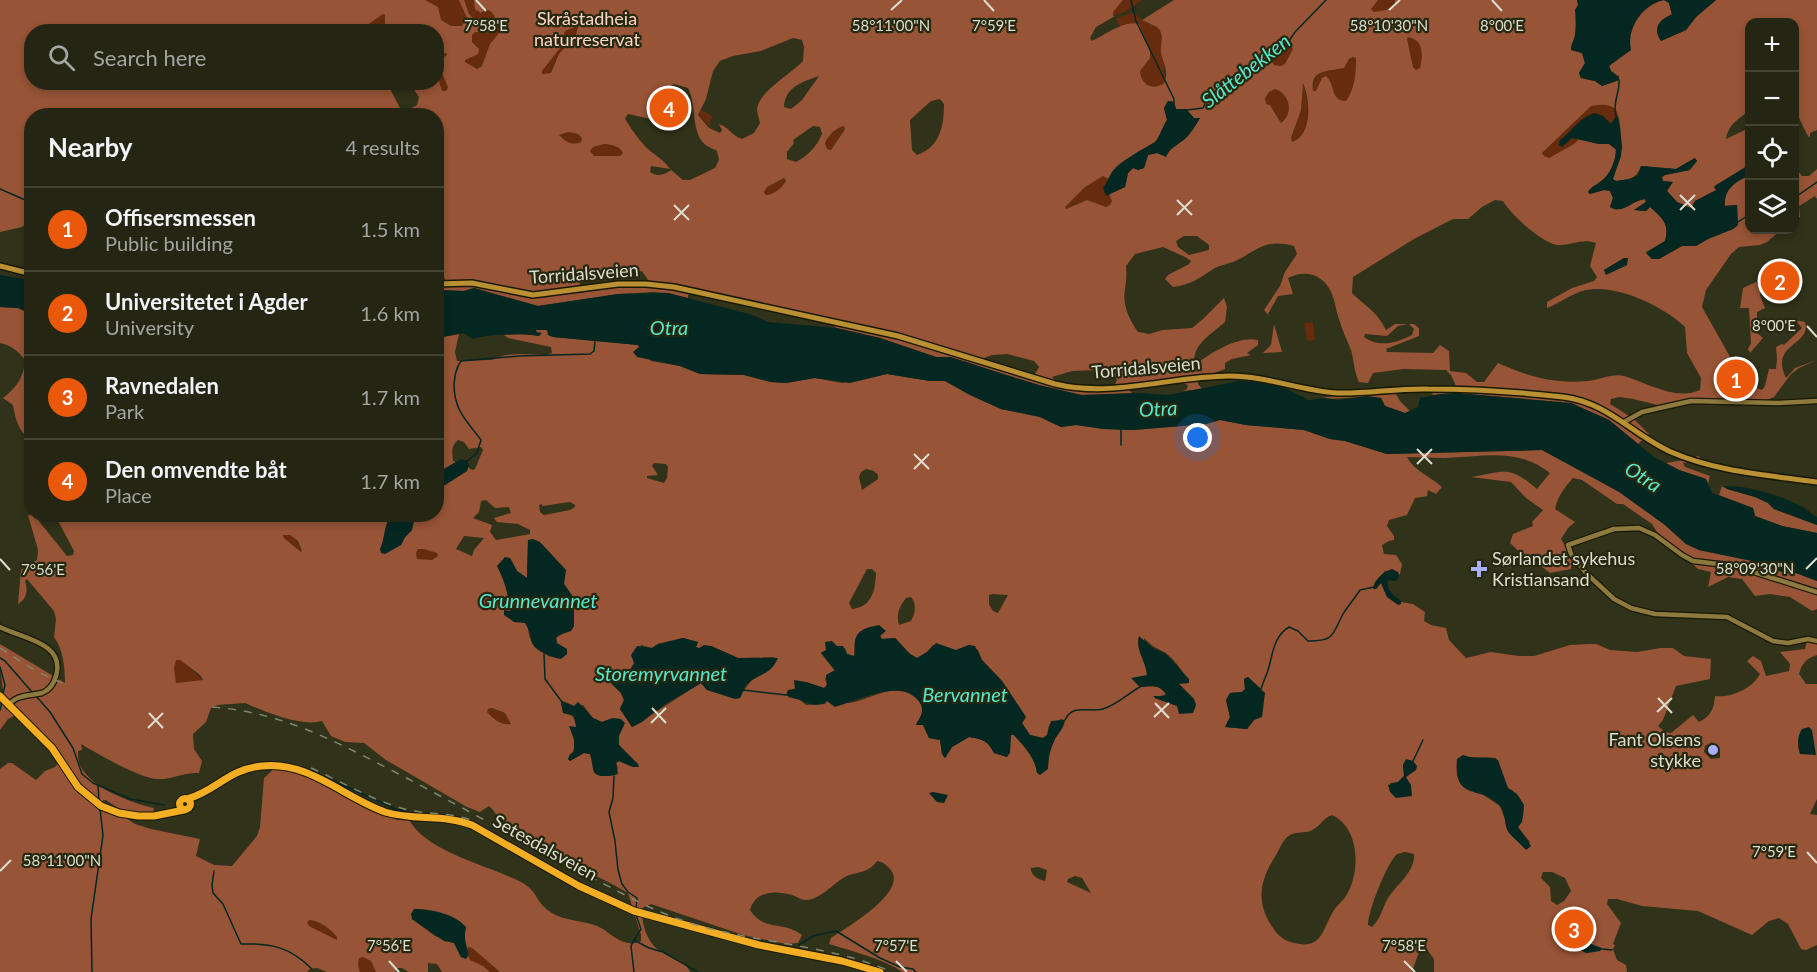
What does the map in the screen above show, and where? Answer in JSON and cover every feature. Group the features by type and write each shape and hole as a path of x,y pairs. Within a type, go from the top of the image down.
{"highway":[{"name":"Setesdalsveien","path":"0,698 49,744 78,787 101,806 133,816 167,813 226,777 249,768 269,765 294,768 313,775 385,812 409,817 454,820 472,825 579,885 634,911 759,945 842,961 880,972"}],"main road":[{"path":"0,267 24,272"},
{"name":"Torridalsveien","path":"444,284 472,283 533,295 618,284 674,287 887,333 1054,384 1079,389 1112,389 1198,378 1238,376 1323,392 1355,393 1428,389 1564,397 1595,405 1626,423 1655,444 1679,455 1757,475 1817,482"}],"street":[{"path":"1626,423 1632,417 1648,410 1691,401 1772,403 1817,401"},
{"path":"1817,592 1735,566 1693,561 1655,535 1640,528 1614,528 1568,545 1571,554 1586,573 1614,599 1631,609 1654,614 1723,616 1736,620 1773,641 1788,643 1808,639 1817,641"},
{"path":"0,627 46,646 54,653 57,661 56,676 49,688 18,698 9,706"}],"green space":[{"path":"0,0 425,0 438,7 441,20 451,26 462,26 467,18 459,0 464,0 469,14 474,19 488,21 491,27 489,31 475,32 472,35 472,42 479,49 478,54 465,62 477,69 482,66 490,44 500,32 492,13 486,9 481,13 475,9 474,0 1123,0 1113,12 1115,16 1096,27 1090,38 1092,41 1121,26 1139,24 1150,51 1150,58 1140,71 1143,81 1154,87 1163,84 1166,77 1161,52 1161,35 1159,29 1142,20 1174,0 1378,0 1371,9 1374,12 1395,6 1395,0 1577,0 1575,33 1571,50 1582,53 1585,63 1579,73 1581,78 1595,81 1602,86 1619,80 1609,65 1631,50 1633,26 1643,12 1656,3 1664,0 1669,3 1672,15 1664,19 1657,28 1661,41 1686,30 1696,17 1716,0 1817,0 1817,130 1810,133 1810,137 1808,136 1799,117 1799,18 1745,18 1745,114 1731,126 1726,139 1745,130 1745,167 1714,186 1717,190 1695,201 1691,208 1677,202 1667,191 1672,182 1663,181 1662,177 1690,170 1697,161 1695,158 1676,169 1641,166 1632,178 1616,181 1613,179 1621,152 1621,139 1618,116 1611,106 1591,106 1542,153 1549,158 1579,139 1609,144 1616,150 1614,163 1609,172 1588,192 1590,194 1604,190 1610,191 1613,198 1610,207 1615,209 1645,199 1646,202 1634,210 1646,211 1650,207 1666,225 1665,241 1646,252 1652,259 1659,259 1682,246 1696,246 1738,225 1737,205 1725,206 1725,200 1732,186 1745,177 1745,234 1776,234 1767,242 1739,247 1731,254 1706,290 1702,307 1733,362 1743,370 1744,383 1762,390 1769,369 1776,369 1776,347 1784,345 1802,328 1795,320 1805,322 1805,330 1803,336 1786,351 1783,358 1782,367 1786,378 1795,368 1817,360 1791,374 1774,397 1764,401 1720,401 1662,406 1619,397 1611,399 1610,404 1634,419 1649,434 1638,444 1609,420 1571,403 1456,393 1433,395 1430,390 1419,389 1457,388 1446,370 1403,369 1373,373 1368,383 1359,382 1351,350 1332,295 1328,286 1318,277 1301,274 1288,278 1293,294 1278,296 1268,314 1270,317 1264,310 1297,254 1294,246 1284,244 1261,247 1191,282 1173,287 1165,279 1191,261 1163,247 1135,254 1126,266 1125,302 1138,332 1149,334 1163,330 1192,328 1224,298 1227,307 1225,322 1201,343 1194,361 1199,362 1235,342 1258,340 1258,345 1247,353 1251,355 1232,359 1225,363 1225,369 1198,379 1198,384 1202,389 1183,391 1188,385 1173,381 1158,381 1142,383 1128,389 1132,393 1082,395 1067,393 950,357 936,357 880,338 836,328 821,319 693,291 688,298 653,292 618,294 538,306 474,288 464,291 444,290 444,108 412,108 417,105 419,97 414,90 446,91 448,87 444,78 444,57 447,55 444,53 444,24 385,24 383,14 369,24 24,24 24,90 391,90 400,108 24,108 24,225 0,232","holes":["579,25 575,37 559,54 551,73 542,74 560,48 565,31","1408,37 1417,41 1422,53 1420,68 1416,70 1413,67 1407,39","793,38 802,40 804,47 803,61 776,83 759,102 757,109 760,123 754,133 742,139 719,124 722,130 720,133 709,128 698,115 706,99 713,71 720,61 761,51","1285,38 1293,49 1285,64 1274,65 1271,60 1272,54 1283,51 1285,48 1282,39","1356,58 1355,75 1346,101 1335,95 1326,76 1322,78 1316,91 1313,91 1314,78 1322,72 1344,68 1349,59","819,76 802,100 791,109 784,107 785,100 795,86","1303,83 1308,107 1307,125 1299,138 1292,142 1291,138 1301,110","674,84 688,88 698,134 704,143 717,151 719,160 715,168 690,180 683,180 671,170 661,175 650,172 651,166 670,169 648,149 625,118 628,114 664,122 668,118 659,100 662,91","1275,89 1287,99 1288,114 1281,123 1270,105 1266,104 1265,98","940,99 944,104 942,128 936,141 931,147 917,155 912,150 910,120 931,101","1168,101 1174,102 1176,109 1186,109 1194,118 1200,118 1188,136 1170,149 1166,156 1157,153 1148,155 1144,168 1138,170 1133,168 1128,173 1125,187 1109,194 1112,201 1110,205 1106,207 1087,200 1066,209 1065,207 1085,187 1103,176 1109,179 1112,172 1122,162 1155,142 1167,120 1164,108","813,126 820,127 822,134 820,139 812,150 796,162 787,159 787,152 794,143 793,140","844,126 845,129 831,150 827,149 825,143 828,137","568,132 578,134 582,138 581,142 572,143 559,135","604,144 617,147 623,153 620,156 594,156 590,151 593,147","784,178 786,181 769,195 764,192 767,187","1495,200 1503,201 1528,228 1544,240 1558,245 1586,241 1596,243 1590,266 1597,277 1594,281 1572,288 1547,302 1547,308 1581,291 1598,289 1611,290 1652,304 1685,327 1687,353 1701,378 1700,390 1691,393 1671,392 1620,375 1575,382 1552,380 1531,376 1498,363 1484,382 1477,382 1466,373 1450,371 1449,351 1440,345 1433,353 1387,352 1386,349 1419,336 1419,328 1414,324 1409,324 1414,329 1412,335 1394,342 1382,343 1364,337 1365,334 1387,336 1398,326 1408,324 1395,324 1386,330 1375,313 1352,293 1353,277 1414,239 1453,219 1468,219","1184,236 1197,236 1209,245 1209,250 1189,255 1178,247 1176,241","1627,258 1627,265 1606,274 1604,270","642,271 650,283 582,289 579,282 587,278","1007,354 1034,361 1039,367 1035,374 1007,372 994,367 984,358","1100,370 1113,372 1117,380 1113,389 1080,391 1064,387 1052,377 1072,371"]},
{"name":"Skråstadheia naturreservat","path":"352,0 667,0 554,67 551,73 542,74 552,56 486,58 482,66 477,69 465,62 470,57 444,38 444,24 415,24"},
{"path":"1123,0 1142,0 1125,12 1113,16 1112,13"},
{"path":"1378,0 1395,0 1395,6 1374,12 1371,9"},
{"path":"1134,12 1160,31 1165,78 1161,85 1150,86 1142,78 1140,71 1150,58 1150,51 1138,24 1121,27 1117,22 1117,18"},
{"path":"383,14 385,15 385,24 369,24"},
{"path":"1408,36 1420,44 1422,58 1420,68 1416,70 1413,67"},
{"path":"1285,37 1293,49 1286,64 1274,65 1271,60 1272,54 1283,51 1282,39"},
{"path":"1353,57 1356,58 1356,69 1346,101 1335,95 1326,76 1322,78 1316,91 1313,92 1314,81 1319,74 1338,70"},
{"path":"444,79 448,86 446,91 442,91 444,90"},
{"path":"1302,82 1307,108 1307,126 1299,139 1291,143 1301,110"},
{"path":"1275,89 1287,99 1289,109 1281,123 1274,110 1266,104 1265,98"},
{"path":"1601,104 1615,108 1619,113 1611,124 1603,116 1584,121 1574,127 1568,136 1566,144 1572,138 1579,139 1574,144 1549,158 1544,156 1542,153 1591,106"},
{"path":"702,110 713,117 710,125 716,132 698,115"},
{"path":"844,126 845,128 831,150 827,149 825,142 827,139"},
{"path":"568,132 578,134 582,138 581,143 569,143 559,134"},
{"path":"604,144 615,146 623,153 620,156 594,156 590,151 593,147"},
{"path":"1817,169 1817,199 1815,196 1799,206 1799,172 1802,176 1809,176"},
{"path":"1103,176 1109,179 1107,196 1109,194 1112,201 1110,205 1106,208 1087,200 1066,209 1065,206 1085,187"},
{"path":"784,178 786,181 780,189 766,195 764,191 767,187"},
{"path":"1763,281 1760,295 1765,308 1757,312 1757,333 1763,338 1750,353 1748,349 1751,343 1749,308 1740,308 1743,288"},
{"path":"0,307 18,308 24,311 24,359 8,345 0,343"},
{"path":"1313,322 1315,340 1307,341 1304,323"},
{"path":"1274,324 1282,352 1263,353 1271,345"},
{"path":"536,330 548,330 553,337 638,345 651,361 680,366 700,374 744,375 771,382 786,383 815,378 842,383 887,374 945,381 1001,409 1040,417 1061,427 1076,425 1133,430 1206,424 1220,420 1246,425 1304,430 1387,454 1542,450 1619,491 1665,525 1686,544 1699,550 1757,562 1782,572 1796,573 1817,581 1817,609 1812,611 1790,597 1770,594 1755,596 1742,579 1728,577 1708,587 1711,572 1698,569 1657,532 1652,524 1582,480 1573,478 1562,492 1555,509 1575,522 1561,539 1564,544 1571,544 1569,546 1571,569 1550,573 1541,566 1532,564 1510,543 1513,534 1533,526 1532,522 1543,510 1526,498 1511,482 1471,477 1499,472 1513,473 1537,489 1550,473 1525,460 1499,455 1445,458 1407,457 1418,470 1442,487 1436,494 1428,490 1427,496 1415,498 1407,515 1389,520 1387,526 1394,540 1382,545 1384,554 1396,555 1402,564 1400,574 1385,571 1375,582 1373,588 1381,583 1387,597 1401,604 1401,602 1413,604 1425,612 1424,621 1446,628 1449,640 1466,658 1491,652 1534,656 1570,645 1596,644 1610,650 1637,652 1673,648 1684,656 1711,659 1710,679 1676,686 1663,720 1658,726 1665,732 1671,733 1693,715 1699,722 1709,715 1715,696 1734,694 1752,684 1760,674 1747,661 1753,656 1761,661 1766,676 1789,671 1790,664 1780,652 1805,649 1807,641 1817,643 1817,655 1805,662 1799,674 1806,684 1817,684 1817,799 1810,814 1817,815 1817,945 1806,950 1801,949 1788,924 1779,918 1769,921 1752,935 1698,911 1642,906 1617,899 1608,899 1607,904 1621,923 1613,949 1617,960 1626,965 1627,972 1434,972 1434,959 1426,948 1420,949 1412,972 903,972 876,959 829,944 831,938 874,908 892,887 894,877 889,868 877,861 868,869 849,875 811,899 803,900 792,895 773,893 756,899 750,910 755,917 768,924 788,928 802,935 798,943 786,944 743,935 651,904 642,908 648,938 660,951 681,961 690,972 500,972 472,948 468,947 468,950 464,939 466,927 434,912 414,909 412,919 435,936 454,943 461,957 468,955 470,960 490,972 442,972 437,964 428,963 428,972 409,972 397,968 396,972 376,972 371,961 363,957 359,958 360,972 327,972 317,968 307,972 0,972 0,769 12,763 36,780 59,762 16,715 8,719 0,730 0,705 4,697 0,644 65,683 63,658 54,637 56,619 54,611 27,579 25,597 18,604 21,570 37,560 38,550 30,522 40,522 67,556 73,555 74,551 59,522 388,522 380,549 401,545 412,530 414,522 444,522 444,486 467,471 468,467 475,469 483,450 481,447 469,449 464,442 458,440 452,449 453,461 456,462 444,469 444,337 459,334 455,352 457,361 491,360 505,355 552,353 551,347 508,338 504,335 539,336","holes":["654,463 666,464 667,478 664,483 647,478 647,476 658,475 652,466","866,469 874,471 878,479 862,490 859,477 861,472","486,500 495,508 509,507 511,513 494,518 497,522 518,524 530,530 530,534 496,540 490,532 492,525 473,518 479,512 481,501","570,502 575,507 544,515 540,512 539,505","283,535 290,535 298,541 302,551 284,538","464,536 484,538 472,556 456,549","528,541 565,570 564,584 573,597 574,626 556,638 557,643 550,657 532,641 525,622 514,622 504,579 497,566 510,558 517,571 527,578","418,549 437,553 438,556 432,560 417,559","867,569 872,569 876,573 871,597 864,605 852,609 849,603","989,595 1008,595 998,613 993,611 989,604","911,597 914,603 914,615 911,621 899,625 898,614 906,598","882,633 880,636 882,639 895,638 917,658 933,645 956,650 969,645 978,650 982,660 1002,681 1026,717 1022,723 1030,735 1043,738 1047,735 1049,725 1061,719 1064,720 1051,750 1048,769 1037,773 1031,757 1014,735 1011,735 1007,757 994,753 984,741 969,737 952,747 945,758 942,754 940,740 929,738 923,725 917,725 922,712 920,702 909,693 900,690 846,703 827,701 825,704 806,705 800,700 788,697 792,690 806,682 824,688 827,685 825,679 835,671 821,653 826,650 845,648 847,654 854,656 855,640","683,638 698,642 696,647 699,649 711,646 738,658 775,657 751,681 740,698 707,690 701,683 632,727 620,709 624,700 621,693 611,683 621,673 630,670 641,645 652,648 658,644","1144,638 1175,662 1189,683 1178,683 1194,699 1178,706 1155,698 1166,694 1158,687 1140,687 1147,675","176,660 180,660 200,675 203,680 176,683 174,668","1248,677 1261,689 1254,720 1247,729 1225,727 1230,717 1226,700 1230,693 1242,692 1245,689 1244,679","562,701 574,706 583,705 593,718 602,722 613,718 619,736 619,745 633,767 619,761 616,762 618,769 594,773 590,754 584,753 570,761 568,759 573,751 574,743 570,727 577,728 575,720 561,704","245,703 294,720 322,721 331,736 345,742 364,743 386,760 467,807 480,812 489,806 502,822 518,834 628,893 641,941 624,942 597,926 554,914 541,904 527,885 443,849 416,830 408,818 397,820 287,768 279,767 264,778 260,827 257,836 232,866 214,865 196,856 200,839 151,829 135,824 126,818 98,810 97,802 106,800 122,810 134,813 153,814 154,808 124,798 93,781 79,763 78,751 82,750 81,744 149,778 162,779 199,773 202,761 194,749 193,734 206,722 211,708 217,705","492,708 505,713 511,724 501,723 487,712","1712,742 1720,751 1720,758 1711,759 1704,752 1705,746","1463,755 1496,758 1505,783 1518,796 1523,805 1523,814 1518,827 1530,842 1526,849 1510,833 1500,806 1458,778 1457,769","1406,760 1413,761 1406,777 1390,792 1390,783 1398,782 1404,776 1403,765","1332,815 1341,821 1353,840 1356,863 1354,875 1346,896 1334,910 1316,941 1304,944 1294,943 1279,936 1267,918 1262,900 1263,882 1282,843 1289,835 1311,831","1405,852 1414,854 1412,866 1388,898 1372,927 1368,925 1369,918 1378,889 1396,855","1038,867 1047,870 1045,881 1033,875 1031,868","1543,872 1552,872 1565,878 1571,891 1564,901 1557,905 1551,901 1550,887 1541,878","1075,876 1082,878 1091,893 1067,882 1068,879","1565,919 1587,943 1602,950 1586,953 1571,945 1563,929 1566,926","310,920 322,924 337,937 337,940 309,926 307,922"]},
{"path":"24,366 24,434 16,420 13,405 3,398 19,381"},
{"path":"1408,389 1396,394 1410,411 1405,413 1385,406 1381,398 1322,398 1372,392"},
{"path":"1700,457 1697,461 1683,463 1685,467 1710,476 1708,484 1706,479 1666,463 1694,458"},
{"path":"1722,486 1755,497 1768,503 1774,509 1817,525 1817,533 1782,526 1755,516 1753,508 1719,495"},
{"path":"283,535 293,537 302,551 300,552"},
{"path":"418,549 437,553 438,556 432,560 417,559"},
{"path":"180,659 203,680 176,683 174,668 176,660"},
{"path":"491,708 505,713 511,724 504,724 495,719 487,712"},
{"path":"310,920 325,926 337,937 337,940 309,926 307,922"},
{"path":"468,947 500,972 490,972 469,960"},
{"path":"363,956 371,961 376,972 360,972 359,958"}],"water":[{"path":"1577,0 1664,0 1656,2 1637,19 1631,34 1631,50 1609,66 1619,80 1602,86 1595,81 1581,78 1579,73 1585,63 1582,53 1571,50 1575,33"},
{"path":"1664,0 1716,0 1696,17 1686,30 1661,41 1657,28 1664,19 1672,14 1669,3"},
{"path":"1168,101 1174,102 1176,109 1186,109 1194,118 1200,118 1195,126 1166,157 1157,153 1148,155 1144,168 1138,170 1133,168 1128,173 1125,187 1106,196 1103,188 1113,171 1157,140 1167,120 1164,108"},
{"path":"1595,113 1603,116 1611,124 1616,116 1618,117 1622,146 1613,179 1616,181 1638,175 1641,166 1676,169 1695,158 1697,161 1689,170 1662,177 1663,181 1673,182 1667,191 1677,202 1691,208 1695,201 1716,190 1714,187 1745,168 1745,177 1731,187 1725,200 1725,206 1737,205 1738,225 1696,246 1682,246 1659,259 1652,259 1646,253 1665,241 1666,225 1650,207 1646,211 1634,210 1646,202 1645,199 1615,209 1610,207 1613,198 1610,191 1604,190 1590,194 1588,192 1609,172 1614,163 1616,149 1609,144 1572,138 1562,147 1559,145 1560,140 1589,115"},
{"path":"1628,258 1627,265 1606,275 1604,270"},
{"path":"0,275 24,279 24,311 18,308 0,307"},
{"name":"Otra","path":"474,288 538,306 618,294 668,293 753,315 768,322 837,328 880,338 936,357 950,357 1039,385 1082,395 1140,393 1168,395 1239,381 1282,387 1309,400 1322,398 1338,400 1367,396 1381,398 1385,406 1405,413 1418,407 1420,398 1456,393 1571,403 1609,420 1654,457 1679,470 1706,479 1712,493 1753,508 1755,516 1782,526 1817,533 1817,581 1796,573 1782,572 1757,562 1699,550 1686,544 1665,525 1619,492 1542,450 1387,454 1304,430 1246,425 1220,420 1206,424 1133,430 1076,425 1061,427 1040,417 1001,409 945,381 887,374 850,383 815,378 786,383 771,382 744,375 700,374 680,366 637,357 633,352 639,347 638,345 553,337 548,335 547,330 536,330 542,333 539,336 505,334 472,339 464,333 444,337 444,290 464,291"},
{"path":"461,459 467,461 469,465 467,471 444,486 444,469"},
{"path":"1723,486 1752,489 1792,502 1817,517 1817,525 1774,509 1768,503 1755,497"},
{"path":"388,522 414,522 412,530 401,545 385,554 381,553 380,549"},
{"name":"Grunnevannet","path":"533,539 540,542 566,570 564,584 573,597 574,626 571,631 556,638 557,643 567,649 567,654 561,659 550,656 535,647 525,623 514,622 504,615 504,610 510,611 506,587 497,566 505,557 510,558 517,571 527,578 528,540"},
{"path":"1392,569 1398,572 1399,577 1396,581 1388,580 1388,587 1401,601 1398,605 1387,597 1381,583 1373,589 1380,576"},
{"name":"Bervannet","path":"879,625 886,631 880,636 882,639 895,638 917,658 936,643 956,650 969,645 975,646 982,660 1002,681 1026,717 1022,723 1030,735 1043,738 1047,735 1051,721 1065,720 1052,746 1048,769 1040,775 1037,773 1031,757 1014,735 1011,735 1010,753 1007,757 994,753 984,741 969,737 952,747 945,758 942,754 940,740 929,738 923,725 916,725 922,708 918,700 909,693 888,691 877,693 835,707 827,701 814,705 786,695 788,690 795,689 794,680 824,688 827,685 826,675 835,670 821,653 826,650 825,642 832,641 837,646 843,646 847,654 854,656 858,634 864,629"},
{"path":"1139,636 1154,649 1165,653 1189,679 1189,683 1179,684 1194,699 1196,705 1193,713 1179,714 1177,706 1153,696 1165,696 1166,694 1161,689 1155,686 1140,687 1131,678 1147,675 1138,646"},
{"name":"Storemyrvannet","path":"683,638 698,642 696,647 711,646 738,658 778,658 768,671 747,684 740,698 735,699 707,690 701,683 632,727 620,709 624,700 621,693 611,683 614,672 630,670 634,663 631,655 637,646 652,648 658,644"},
{"path":"1248,677 1265,693 1262,717 1254,720 1247,729 1225,727 1230,717 1226,700 1230,693 1242,692 1245,689 1244,679"},
{"path":"562,701 574,706 578,702 593,718 602,722 613,718 621,719 625,723 619,736 619,745 639,767 619,761 616,763 618,774 603,776 594,771 590,754 584,753 570,761 568,759 570,754 574,752 574,739 569,726 576,727 574,716 563,713"},
{"path":"1809,727 1812,730 1816,755 1800,754 1799,750 1800,732"},
{"path":"1463,755 1498,760 1508,788 1517,794 1524,805 1522,822 1518,827 1531,846 1526,850 1509,833 1504,812 1500,806 1493,799 1470,791 1459,782 1457,759"},
{"path":"1406,759 1413,761 1417,766 1416,770 1406,777 1411,785 1412,796 1396,798 1390,792 1388,785 1398,782 1404,776 1403,765"},
{"path":"929,793 948,795 944,803 937,802"},
{"path":"414,909 442,913 461,922 466,927 468,956 466,959 461,957 454,943 444,941 412,919 411,914"},
{"path":"1565,919 1583,939 1602,948 1600,951 1587,953 1573,947 1563,928 1566,926"}],"waterway":[{"path":"1131,0 1136,21 1174,102"},
{"name":"Slåttebekken","path":"1187,110 1203,108 1210,95 1276,53 1287,44 1295,32 1326,0"},
{"path":"1616,116 1619,80"},
{"path":"1799,195 1817,182"},
{"path":"0,189 24,200"},
{"path":"1738,222 1745,217"},
{"path":"467,461 477,453 481,440 462,415 456,401 454,381 461,361 519,356 590,354 594,351 595,341"},
{"path":"1121,430 1121,445"},
{"path":"1261,689 1274,646 1284,631 1289,627 1298,631 1308,641 1328,638 1360,590 1374,587"},
{"path":"544,654 545,679 562,702"},
{"path":"0,658 32,692"},
{"path":"0,667 5,685 3,694"},
{"path":"1065,720 1068,715 1077,710 1097,710 1108,707 1140,687"},
{"path":"743,690 786,695"},
{"path":"35,695 50,712 73,748 82,774 93,783 130,799 164,805"},
{"path":"0,710 2,702"},
{"path":"1413,761 1423,740"},
{"path":"247,766 276,762 305,768 396,809 414,814"},
{"path":"202,790 228,773"},
{"path":"614,776 613,798 609,812 618,870 622,884 637,898 636,910"},
{"path":"98,785 99,801"},
{"path":"92,972 91,919 103,835 100,809"},
{"path":"214,871 213,893 223,904 241,944 262,944 280,948 296,956 312,969"},
{"path":"634,940 641,929 636,915"},
{"path":"799,945 813,936 836,931 880,958 916,972"},
{"path":"634,972 631,946 634,940 663,952 698,972"},
{"path":"1602,949 1612,950"}],"railway":[{"path":"0,648 34,670 66,685"},
{"path":"212,707 237,710 283,721 326,738 416,783 627,896 668,915 724,932 838,954 892,972"},
{"path":"311,768 367,795 401,808 471,820"}],"place":[{"name":"Den omvendte båt","path":"669,108"},
{"name":"Universitetet i Agder","path":"1780,281"},
{"name":"Offisersmessen","path":"1736,379"},
{"name":"Sørlandet sykehus Kristiansand","path":"1479,569"},
{"name":"Fant Olsens stykke","path":"1713,750"},
{"name":"Ravnedalen","path":"1574,929"}]}
